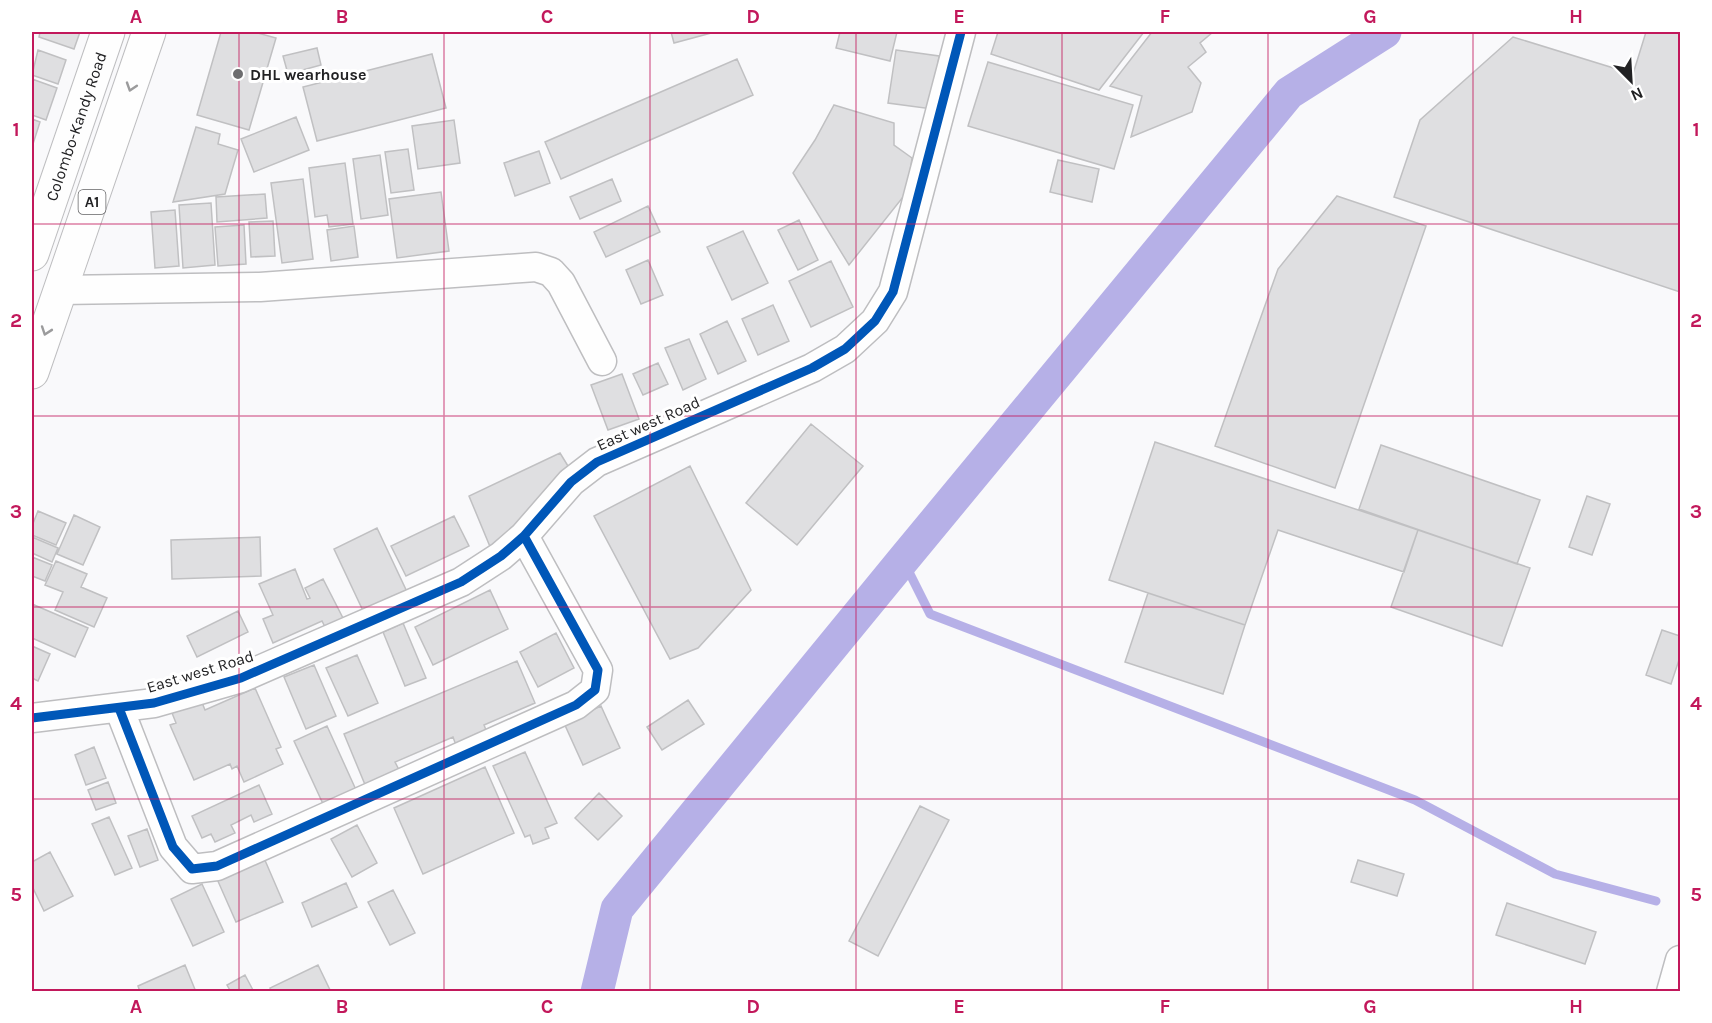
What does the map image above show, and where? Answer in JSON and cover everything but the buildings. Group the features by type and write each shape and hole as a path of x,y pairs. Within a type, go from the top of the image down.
{"highway":[{"name":"Colombo-Kandy Road","path":"32,254 108,32"},
{"name":"A1","path":"32,372 149,32"}],"street":[{"name":"East west Road","path":"32,718 154,703 241,678 461,582 501,556 524,536 571,482 597,462 812,368 845,349 875,321 893,292 961,32"},
{"path":"60,290 260,287 536,267 551,272 561,283 602,361"},
{"path":"119,708 173,847 192,869 217,866 576,705 595,690 598,670 524,536"},
{"path":"1671,992 1680,960"}],"waterway":[{"path":"597,992 617,909 903,560 1289,93 1385,32"},
{"path":"903,560 930,614 1415,800 1555,874 1656,901"}],"cycle path":[{"path":"32,718 154,703 241,678 461,582 501,556 524,536 571,482 597,462 812,368 845,349 875,321 893,292 961,32"},
{"path":"119,708 173,847 192,869 217,866 576,705 595,690 598,670 524,536"}],"place":[{"name":"DHL wearhouse","path":"238,74"}]}
